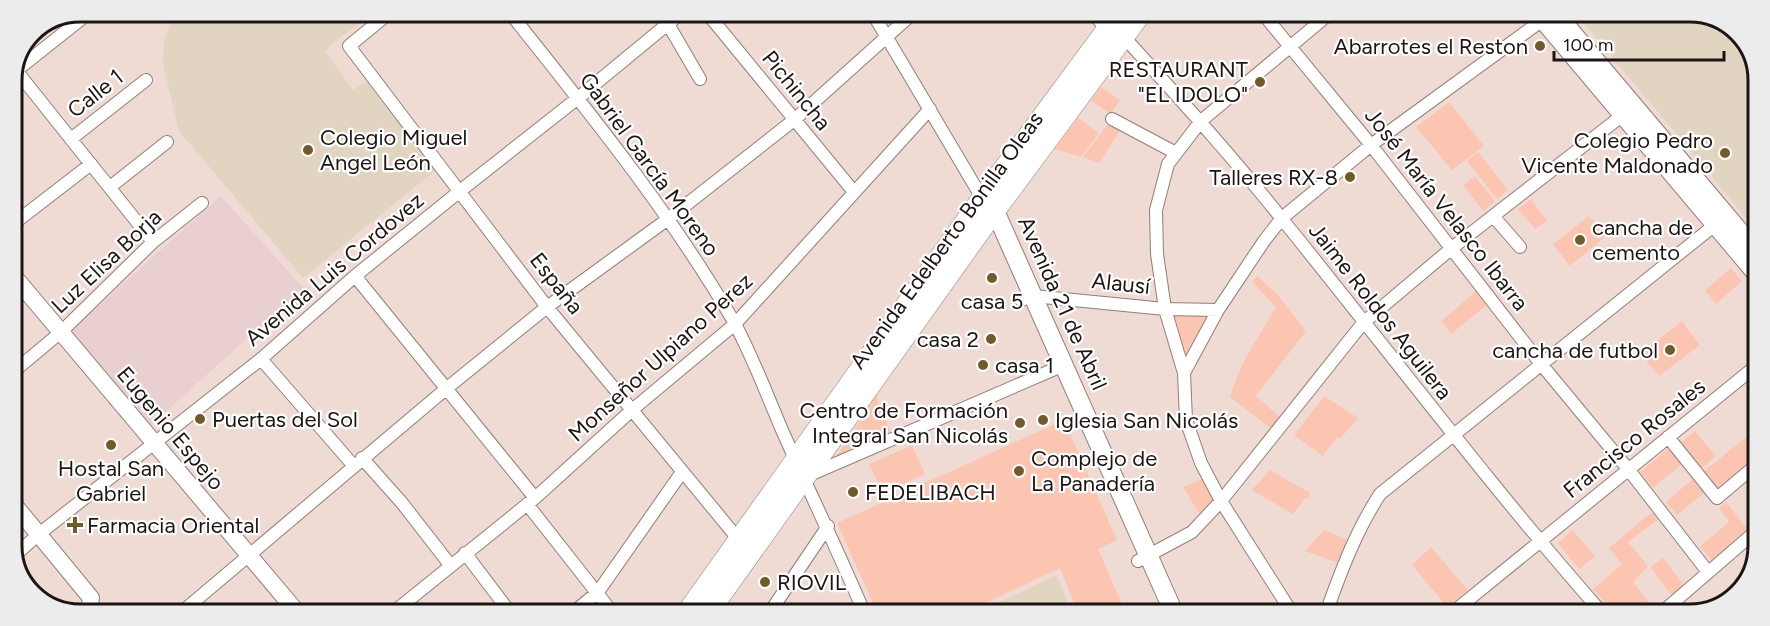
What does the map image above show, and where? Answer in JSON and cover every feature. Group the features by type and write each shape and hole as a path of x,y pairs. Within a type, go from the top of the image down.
{"main road":[{"path":"1552,22 1721,220 1747,260"},
{"name":"Avenida Edelberto Bonilla Oleas","path":"714,604 800,469 988,210 1116,27"},
{"name":"Avenida 21 de Abril","path":"988,210 1143,559 1158,604"},
{"path":"1721,220 1747,243"},
{"name":"Avenida Edelberto Bonilla Oleas","path":"693,604 739,540 800,469"},
{"name":"Avenida 21 de Abril","path":"1143,559 1169,604"}],"street":[{"name":"España","path":"378,22 349,46 548,307 739,540"},
{"name":"Gabriel García Moreno","path":"517,22 579,98 668,219 735,324 828,526 861,604"},
{"name":"Avenida Luis Cordovez","path":"23,548 261,359 355,276 579,98 670,22"},
{"name":"Pichincha","path":"714,22 854,192"},
{"path":"878,22 988,210"},
{"path":"191,604 447,388 548,307 668,219 794,120 904,22"},
{"name":"José María Velasco Ibarra","path":"1270,22 1371,145 1541,364 1628,469 1708,572"},
{"path":"1286,604 1221,501 1201,464 1186,420 1184,373 1165,309 1157,254 1156,210 1168,164 1201,122 1321,22"},
{"path":"1184,373 1218,310 1282,218 1371,145 1539,22"},
{"path":"26,62 76,23"},
{"path":"668,24 700,79"},
{"name":"Jaime Roldos Aguilera","path":"1116,27 1201,122 1282,218 1452,435 1540,543 1594,604"},
{"path":"22,78 153,242"},
{"name":"Calle 1","path":"71,139 146,80"},
{"name":"Monseñor Ulpiano Perez","path":"408,604 465,553 531,501 632,410 735,324 930,109"},
{"path":"1143,559 1192,532 1221,501 1363,323 1452,248 1629,111"},
{"path":"1112,119 1176,153"},
{"path":"110,187 167,142"},
{"path":"22,217 91,164"},
{"name":"Luz Elisa Borja","path":"23,364 61,332 153,242 201,203"},
{"path":"1493,216 1520,247"},
{"path":"1329,604 1363,520 1380,494 1721,220"},
{"path":"355,276 447,388 606,604"},
{"name":"Eugenio Espejo","path":"22,286 290,604"},
{"name":"Alausí","path":"1027,298 1165,309 1218,310"},
{"path":"261,359 357,462 402,503 451,566"},
{"path":"800,469 1058,368"},
{"name":"Francisco Rosales","path":"1464,604 1748,373"},
{"path":"1668,437 1718,498 1748,472"},
{"path":"584,604 598,592 682,471"},
{"path":"23,515 92,604"},
{"path":"775,604 828,526"},
{"path":"1671,604 1748,538"},
{"path":"465,553 504,604"}],"shaded area":[{"name":"Colegio Miguel Angel León","path":"170,22 361,22 325,51 353,90 366,81 436,170 303,278 179,131 163,65 164,40"},
{"name":"Colegio Pedro Vicente Maldonado","path":"1583,22 1689,22 1715,28 1735,45 1743,58 1747,77 1747,219"},
{"path":"1101,87 1120,100 1111,114 1091,101"},
{"path":"1449,102 1484,146 1452,170 1416,127"},
{"path":"1078,118 1099,133 1081,157 1055,149"},
{"path":"1112,119 1123,126 1099,163 1083,157"},
{"path":"1478,152 1508,190 1497,199 1467,161"},
{"path":"1475,176 1495,201 1483,211 1463,185"},
{"path":"221,196 303,288 151,425 69,332"},
{"path":"1531,199 1547,221 1535,229 1518,209"},
{"name":"cancha de cemento","path":"1589,216 1606,236 1570,266 1553,244"},
{"path":"1731,268 1742,281 1716,304 1705,290"},
{"path":"1257,276 1278,295 1306,331 1256,396 1282,419 1273,430 1230,397 1244,361 1276,307 1252,282"},
{"path":"1477,290 1488,304 1451,334 1442,321"},
{"path":"1176,312 1210,315 1189,353 1186,353 1174,315"},
{"name":"cancha de futbol","path":"1682,321 1700,345 1659,376 1640,354"},
{"path":"876,396 892,435 840,459 837,456"},
{"path":"1324,396 1358,418 1340,439 1337,437 1323,456 1294,435"},
{"name":"Complejo de La Panadería","path":"1064,420 1117,540 1098,549 1122,604 1074,604 1060,568 984,604 873,604 837,523"},
{"path":"1695,431 1716,456 1702,468 1681,442"},
{"path":"1748,436 1748,466 1719,492 1703,472"},
{"path":"912,445 925,474 883,493 869,464"},
{"path":"1670,447 1683,463 1653,488 1640,472"},
{"path":"1270,470 1310,493 1308,499 1305,498 1293,514 1252,490"},
{"path":"1694,478 1705,492 1677,515 1666,502"},
{"path":"1202,479 1216,500 1201,516 1183,487"},
{"path":"1726,502 1747,529 1713,562 1700,546 1729,522 1719,508"},
{"path":"1652,512 1658,520 1628,542 1648,566 1633,582 1650,604 1606,604 1593,589 1622,564 1609,548"},
{"path":"1324,530 1351,541 1341,564 1305,551"},
{"path":"1572,530 1595,556 1579,569 1558,543"},
{"path":"1431,547 1468,590 1451,604 1444,604 1412,565"},
{"path":"1663,558 1684,585 1672,596 1650,567"},
{"path":"1057,575 1068,604 995,604"}],"place":[{"name":"Abarrotes el Reston","path":"1540,46"},
{"name":"RESTAURANT \"EL IDOLO\"","path":"1260,82"},
{"name":"Colegio Miguel Angel León","path":"308,150"},
{"name":"Colegio Pedro Vicente Maldonado","path":"1725,153"},
{"name":"Talleres RX-8","path":"1350,177"},
{"name":"cancha de cemento","path":"1580,240"},
{"name":"casa 5","path":"992,278"},
{"name":"casa 2","path":"991,339"},
{"name":"cancha de futbol","path":"1670,350"},
{"name":"casa 1","path":"983,365"},
{"name":"Puertas del Sol","path":"200,419"},
{"name":"Iglesia San Nicolás","path":"1043,420"},
{"name":"Centro de Formación Integral San Nicolás","path":"1020,423"},
{"name":"Hostal San Gabriel","path":"111,445"},
{"name":"Complejo de La Panadería","path":"1019,471"},
{"name":"FEDELIBACH","path":"853,492"},
{"name":"Farmacia Oriental","path":"75,525"},
{"name":"RIOVIL","path":"765,582"}]}
